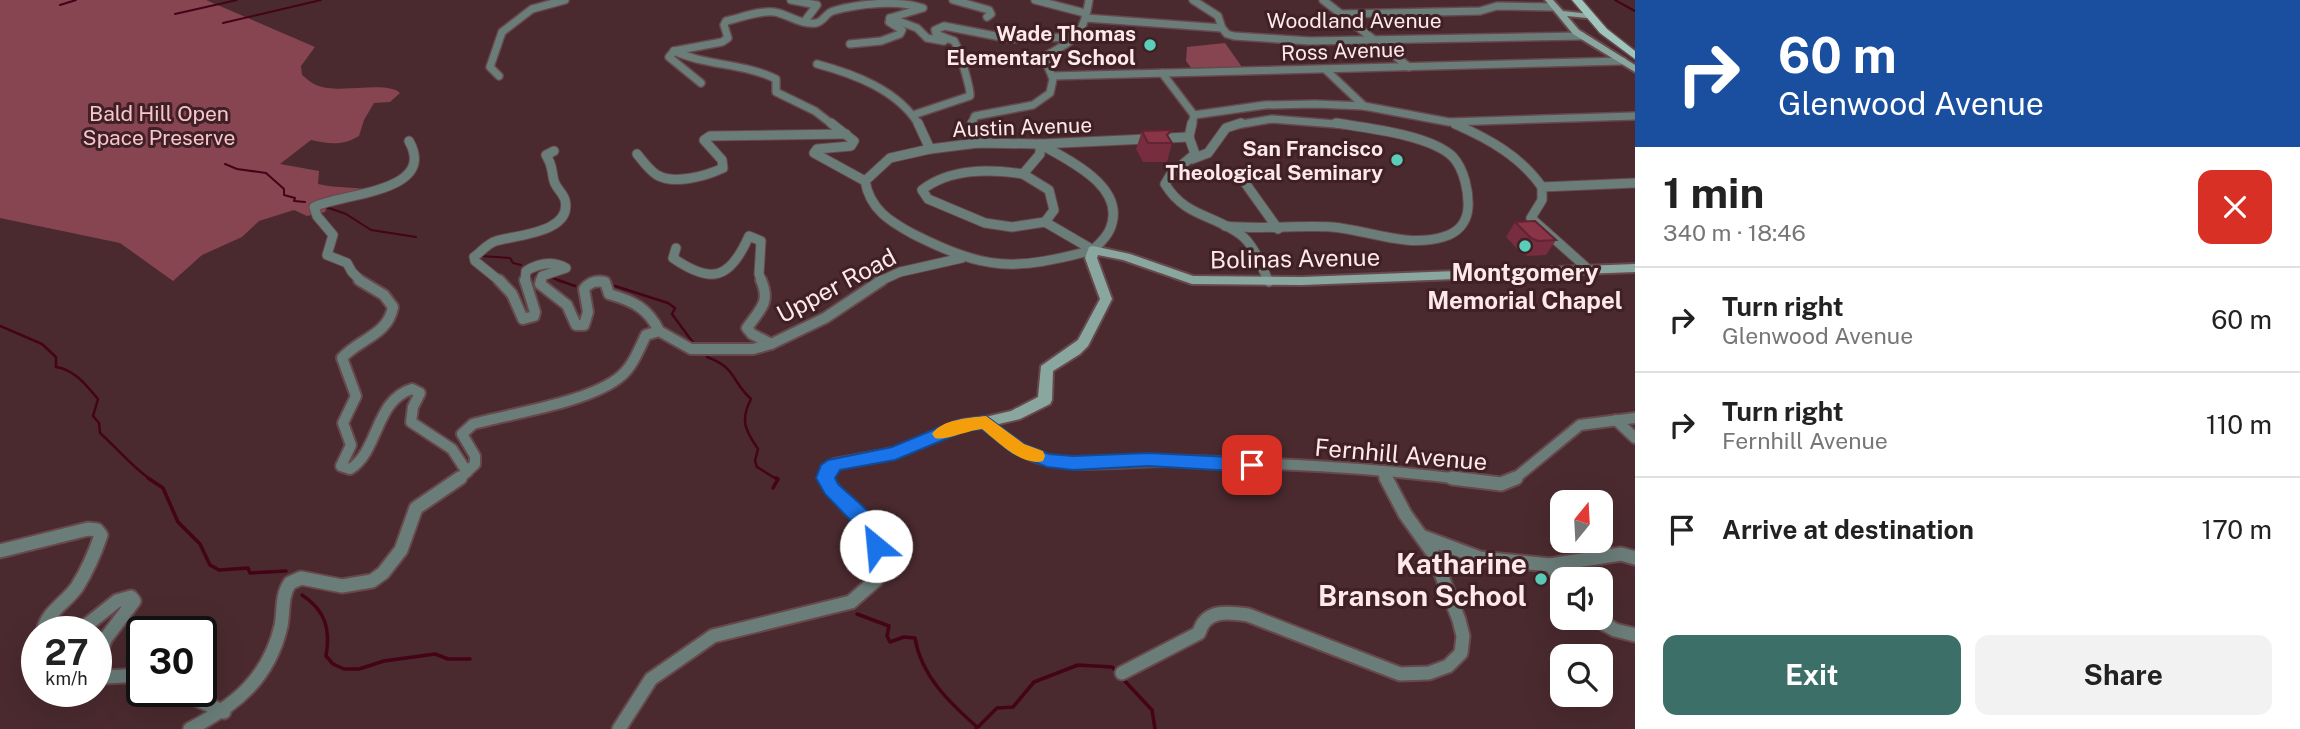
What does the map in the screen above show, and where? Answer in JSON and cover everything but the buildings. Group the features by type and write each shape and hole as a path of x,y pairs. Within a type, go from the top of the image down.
{"main road":[{"path":"1577,0 1587,16 1611,40 1635,57"},
{"path":"1587,0 1603,18 1635,45"}],"street":[{"path":"499,76 490,67 502,32 532,9 565,0"},
{"path":"790,0 817,5 804,22"},
{"path":"890,18 923,8 912,2 895,0"},
{"path":"953,0 989,9 991,14 987,17"},
{"name":"Woodland Avenue","path":"1035,0 1086,15 1222,28 1227,34 1234,36 1276,39 1310,41 1582,36"},
{"path":"978,143 971,126 975,116 1041,101 1052,88 1052,76 1044,57 1078,37 1089,0"},
{"path":"1193,0 1219,17 1222,28"},
{"path":"1323,0 1409,66"},
{"path":"701,83 668,57 674,51 722,42 728,38 724,25 732,19 773,12 804,22 820,22 829,12 863,3 912,2"},
{"path":"1341,14 1480,10 1497,6 1554,7 1587,16"},
{"path":"1554,7 1582,36 1635,69"},
{"path":"890,18 917,28 926,38 954,41"},
{"path":"850,44 881,41 900,34 902,30 889,22 890,18"},
{"path":"913,115 970,96 971,90 961,68 959,46 954,41 936,34 934,30 950,26 1011,39 1078,37"},
{"path":"674,51 689,58 708,60 770,75 776,79 776,92 816,111 853,141 851,146 822,147 814,153 865,181 871,205 878,212 962,258"},
{"name":"Ross Avenue","path":"1052,76 1623,61 1635,57"},
{"path":"817,64 852,74 913,115 930,149"},
{"path":"1325,69 1364,106"},
{"path":"1162,73 1194,115"},
{"path":"1194,115 1265,105 1364,106 1448,122 1480,135 1510,153 1537,178 1542,187 1542,200 1531,218 1588,270"},
{"path":"1192,159 1194,149 1189,137 1194,115"},
{"path":"1448,122 1635,116"},
{"path":"1226,226 1262,229 1328,226 1424,240 1444,237 1467,219 1471,207 1459,162 1437,146 1421,140 1337,124 1267,120 1241,122 1226,129 1216,137 1205,155 1175,168 1165,184 1185,208 1226,226 1246,240 1269,282"},
{"path":"637,154 658,177 671,179 714,173 723,168 722,160 704,141 710,136 846,134"},
{"name":"Austin Avenue","path":"865,181 890,158 930,149 978,143 1040,144 1189,137"},
{"path":"409,141 415,150 413,168 408,175 365,194 326,201 314,207 313,211 332,234 333,240 327,256 346,263 355,279 382,292 392,305 392,315 386,324 372,337 350,349 342,358 356,396 342,423 351,445 341,466 350,469 361,461 371,447 377,424 402,392 412,389 420,393 413,407 411,422 452,449 467,472"},
{"path":"1023,174 1040,154 1040,144"},
{"path":"619,729 651,679 713,636 851,602 876,580 879,562 873,530 832,489 825,478 828,470 835,464 895,453 963,425 1015,415 1045,401 1046,369 1078,349 1106,299 1091,258 1093,250 1110,229 1114,216 1111,198 1090,174 1040,144"},
{"path":"1194,149 1210,150"},
{"path":"190,729 238,702 270,661 281,624 283,597 296,579 305,578 343,586 356,585 387,572 407,542 416,508 467,472 477,458 464,442 464,429 473,424 582,396 604,387 629,367 646,335 659,331 652,314 642,304 608,294 605,282 600,281 594,281 584,289 590,311 584,325 576,325 567,305 540,284 542,276 566,268 558,263 534,265 526,271 525,281 535,312 534,316 523,319 512,295 496,276 475,261 474,257 480,250 494,241 531,234 560,220 565,214 565,200 554,180 554,168 546,155 554,151"},
{"path":"998,170 1023,174 1049,190 1054,210 1048,219 1025,228 992,227 928,199 922,190 927,184 973,172 998,170"},
{"path":"1238,173 1278,229"},
{"path":"1542,187 1635,183"},
{"path":"1048,219 1093,250"},
{"path":"1246,240 1262,229"},
{"name":"Upper Road","path":"676,248 673,258 698,275 710,277 723,273 732,265 744,249 749,236 761,241 759,274 766,301 747,328 752,334 771,344"},
{"name":"Bolinas Avenue","path":"962,258 997,263 1045,263 1093,250 1126,257 1192,280 1269,282 1635,268"},
{"name":"Upper Road","path":"659,331 691,349 753,349 771,344 825,317 879,281 900,272 962,258"},
{"name":"Fernhill Avenue","path":"986,422 1018,448 1047,460 1073,463 1148,460 1382,471 1501,484 1516,480 1580,425 1635,418"},
{"path":"1616,420 1635,438"},
{"path":"1122,673 1199,633 1200,622 1207,615 1228,612 1248,615 1400,674 1429,673 1448,666 1461,653 1463,636 1433,553 1405,514 1382,471"},
{"path":"0,551 88,529 97,530 101,535 93,559 72,594 53,616"},
{"path":"1421,536 1457,552 1480,558 1550,565 1621,554 1635,558"},
{"path":"101,616 119,599 131,597 134,601 112,630"},
{"path":"1613,628 1635,635"},
{"path":"213,707 224,712"}],"green space":[{"name":"Bald Hill Open Space Preserve","path":"0,0 206,0 315,47 301,66 302,75 314,84 337,89 384,88 400,93 390,102 374,103 359,136 335,143 311,140 280,164 319,171 318,184 375,191 328,203 325,212 307,216 294,210 259,221 242,237 202,255 173,281 120,243 0,218"},
{"path":"1225,43 1242,67 1192,69 1186,61 1187,47"}],"waterway":[{"path":"60,5 76,0"},
{"path":"175,14 237,0"},
{"path":"223,23 321,0"},
{"path":"1615,0 1635,11"},
{"path":"225,164 237,169 266,173 284,189 284,195 295,198 294,201 305,202"},
{"path":"326,207 346,214 371,230 416,237"},
{"path":"482,256 510,258 513,263 521,265"},
{"path":"550,277 563,282"},
{"path":"558,280 575,286"},
{"path":"615,286 668,303 675,308 672,314 694,344"},
{"path":"0,326 42,344 56,357 56,367 69,371 84,384 98,399 93,416 99,423 100,433 151,480"},
{"path":"707,357 729,370 751,399 745,419 747,430 758,449 755,461 757,467 778,480"},
{"path":"151,480 163,488 178,522 200,544 210,565 219,570 248,568 250,573 286,571"},
{"path":"773,488 778,480"},
{"path":"302,595 316,607 324,621 328,637 326,656 333,664 344,669 359,669 384,661 435,654 448,659 470,659"},
{"path":"857,614 889,626 887,636 890,642 904,637 915,638 918,652 930,677 977,727"},
{"path":"976,729 997,708 1013,707 1034,682 1078,665 1112,667 1118,673"},
{"path":"1122,678 1152,710 1155,729"}],"slow traffic":[{"path":"941,434 963,425 986,422 1018,448 1037,456"}],"place":[{"name":"Wade Thomas Elementary School","path":"1150,45"},
{"name":"San Francisco Theological Seminary","path":"1397,160"},
{"name":"Montgomery Memorial Chapel","path":"1525,246"},
{"name":"Katharine Branson School","path":"1541,579"}],"route":[{"path":"876,546 873,530 832,489 825,478 828,470 835,464 895,453 963,425 986,422 1018,448 1047,460 1073,463 1148,460 1252,465"}]}
